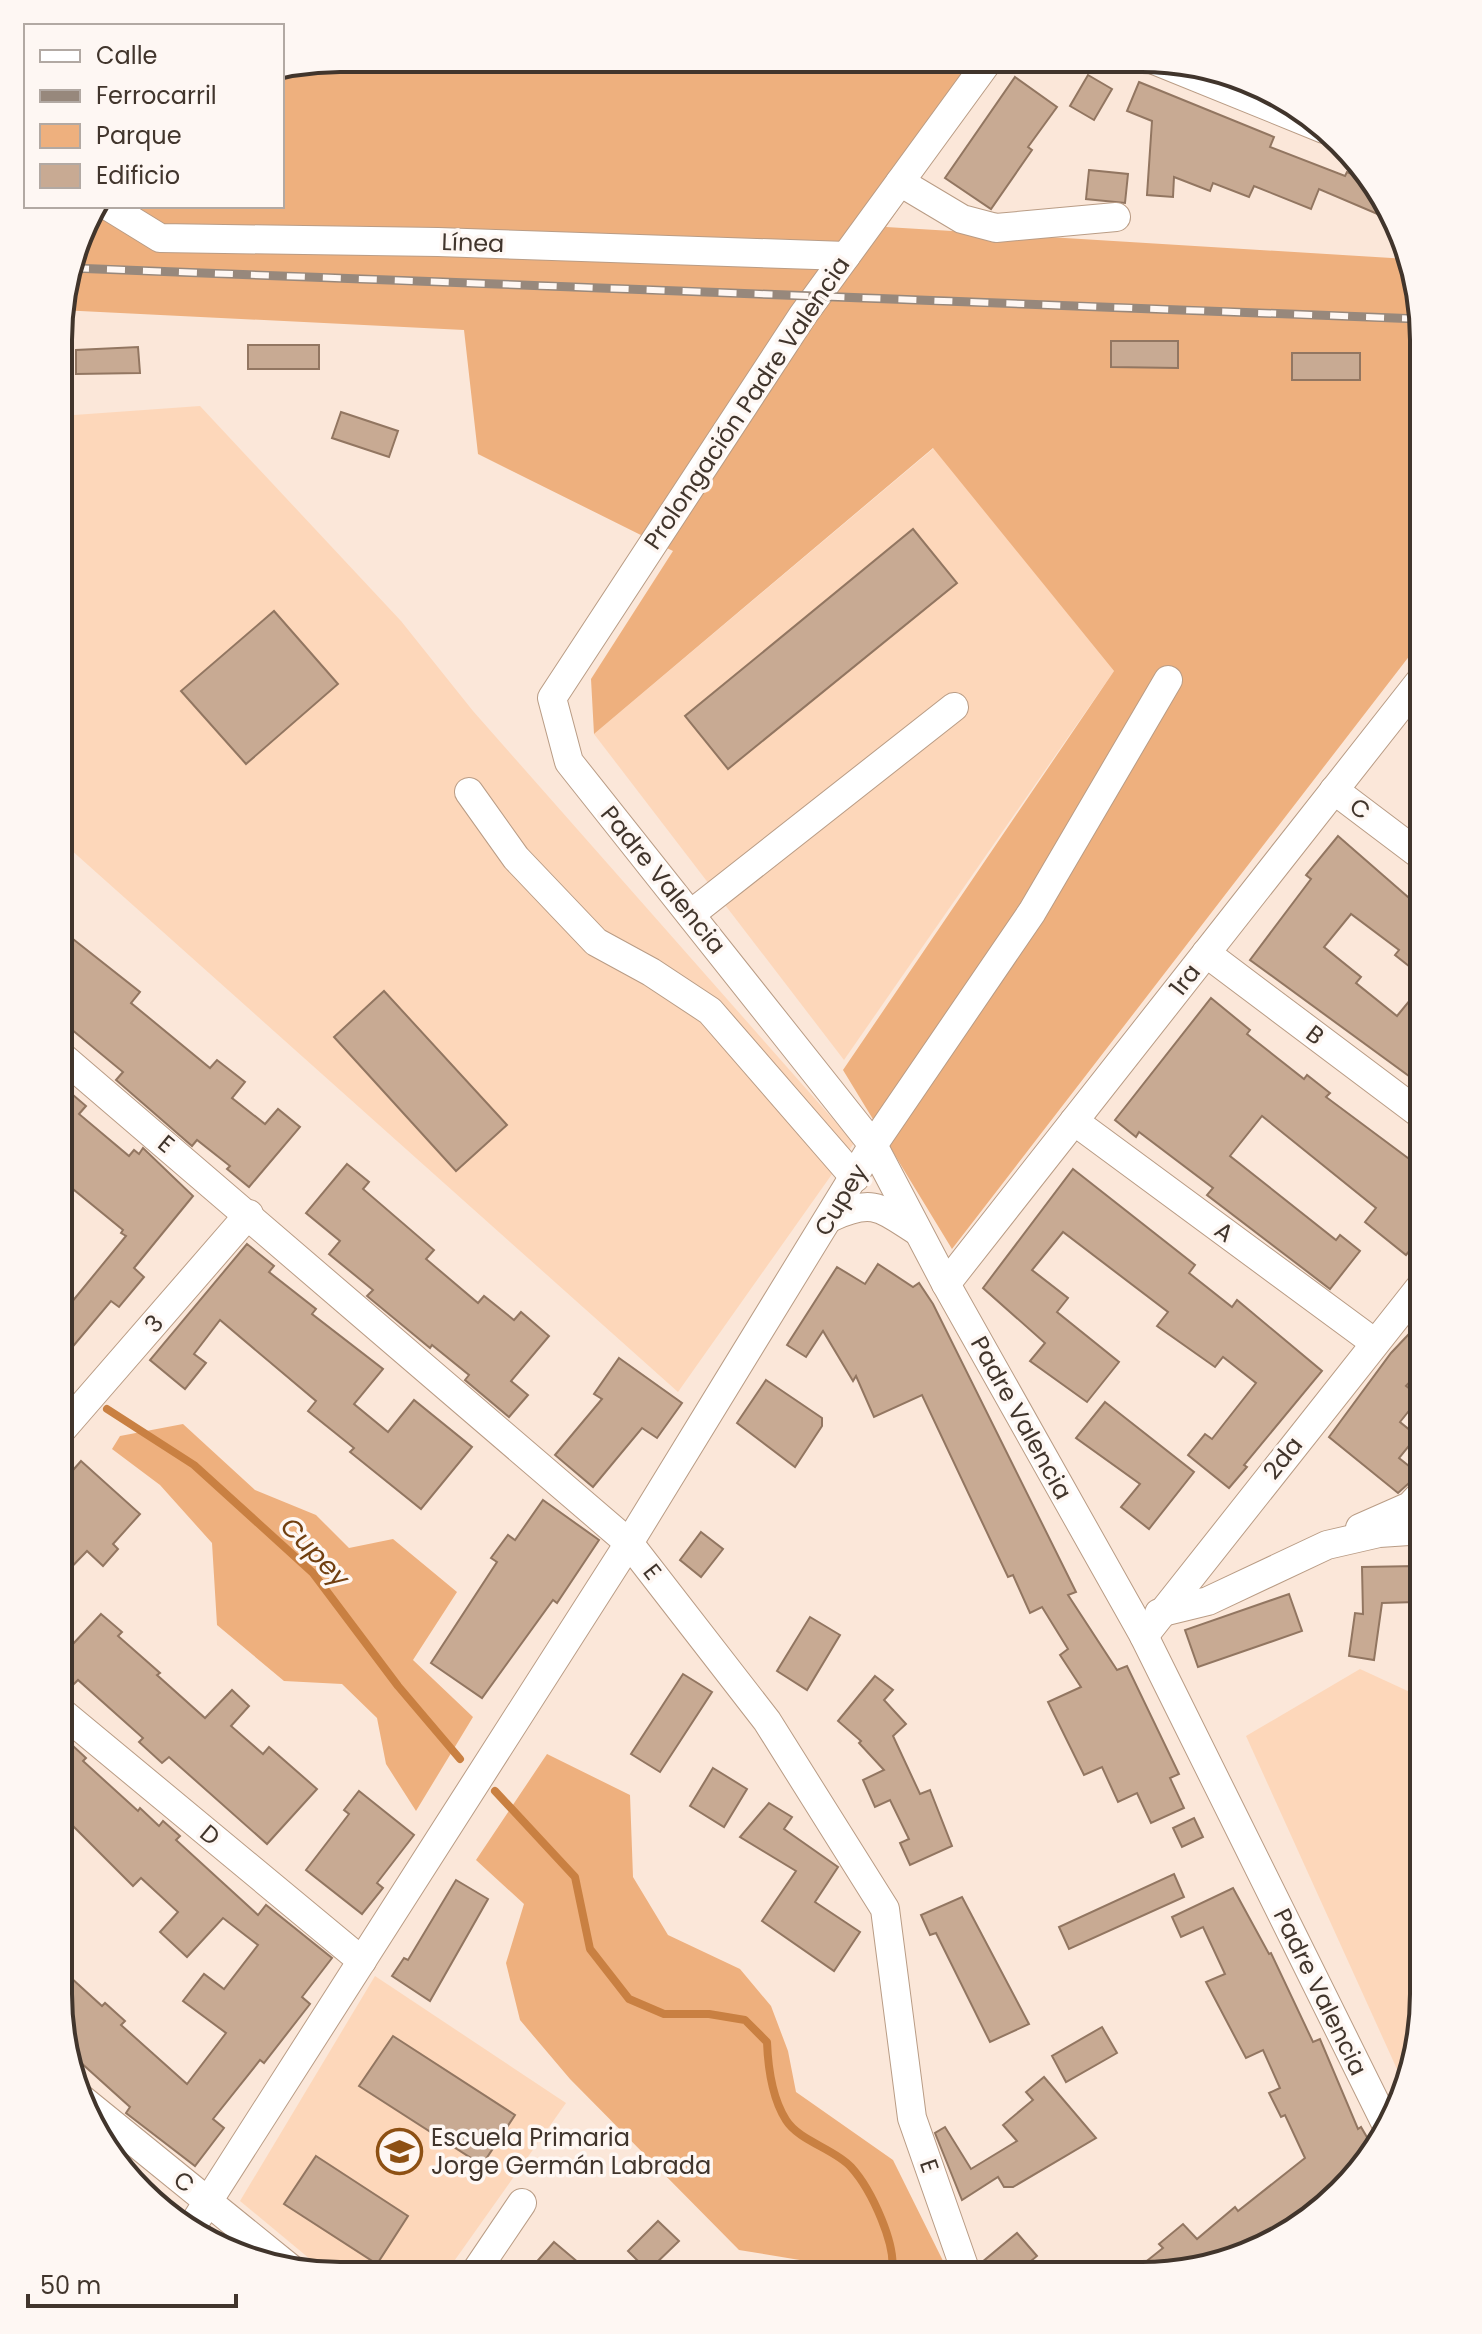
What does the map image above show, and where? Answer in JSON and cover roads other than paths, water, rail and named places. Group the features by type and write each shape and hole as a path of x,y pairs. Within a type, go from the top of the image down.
{"street":[{"name":"Prolongación Padre Valencia","path":"569,762 552,698 803,315 980,72"},
{"path":"1200,79 1282,112"},
{"path":"900,182 962,219 996,228 1116,217"},
{"name":"Línea","path":"111,208 160,238 438,242 846,256"},
{"name":"Cupey","path":"196,2220 629,1543 832,1217 873,1145 1032,912 1168,680"},
{"name":"1ra","path":"946,1284 1410,694"},
{"path":"691,914 954,707"},
{"name":"Padre Valencia","path":"569,762 873,1145 946,1284 1152,1625 1381,2114"},
{"name":"C","path":"1334,790 1410,847"},
{"path":"469,792 516,858 596,942 651,972 710,1011 855,1178"},
{"name":"B","path":"1206,953 1410,1106"},
{"name":"E","path":"72,1065 629,1543 767,1721 885,1909 912,2118 962,2262"},
{"name":"A","path":"1074,1121 1375,1343"},
{"path":"832,1217 859,1205 874,1206 918,1231"},
{"name":"3","path":"72,1418 249,1214"},
{"name":"2da","path":"1152,1625 1409,1300"},
{"path":"1152,1625 1409,1506"},
{"path":"1327,1545 1379,1533 1409,1531"},
{"name":"D","path":"72,1721 362,1961"},
{"name":"C","path":"101,2114 272,2253"},
{"path":"482,2262 522,2203"}],"waterway":[{"name":"Cupey","path":"107,1409 194,1465 313,1573 398,1686 460,1759"},
{"name":"Cupey","path":"495,1791 575,1877 590,1949 629,1999 664,2014 709,2014 745,2020 767,2042 772,2082 786,2120 799,2134 844,2161 859,2177 882,2219 892,2262"}],"railway":[{"path":"82,268 1409,319"}],"place":[{"name":"Escuela Primaria Jorge Germán Labrada","path":"400,2152"}]}
